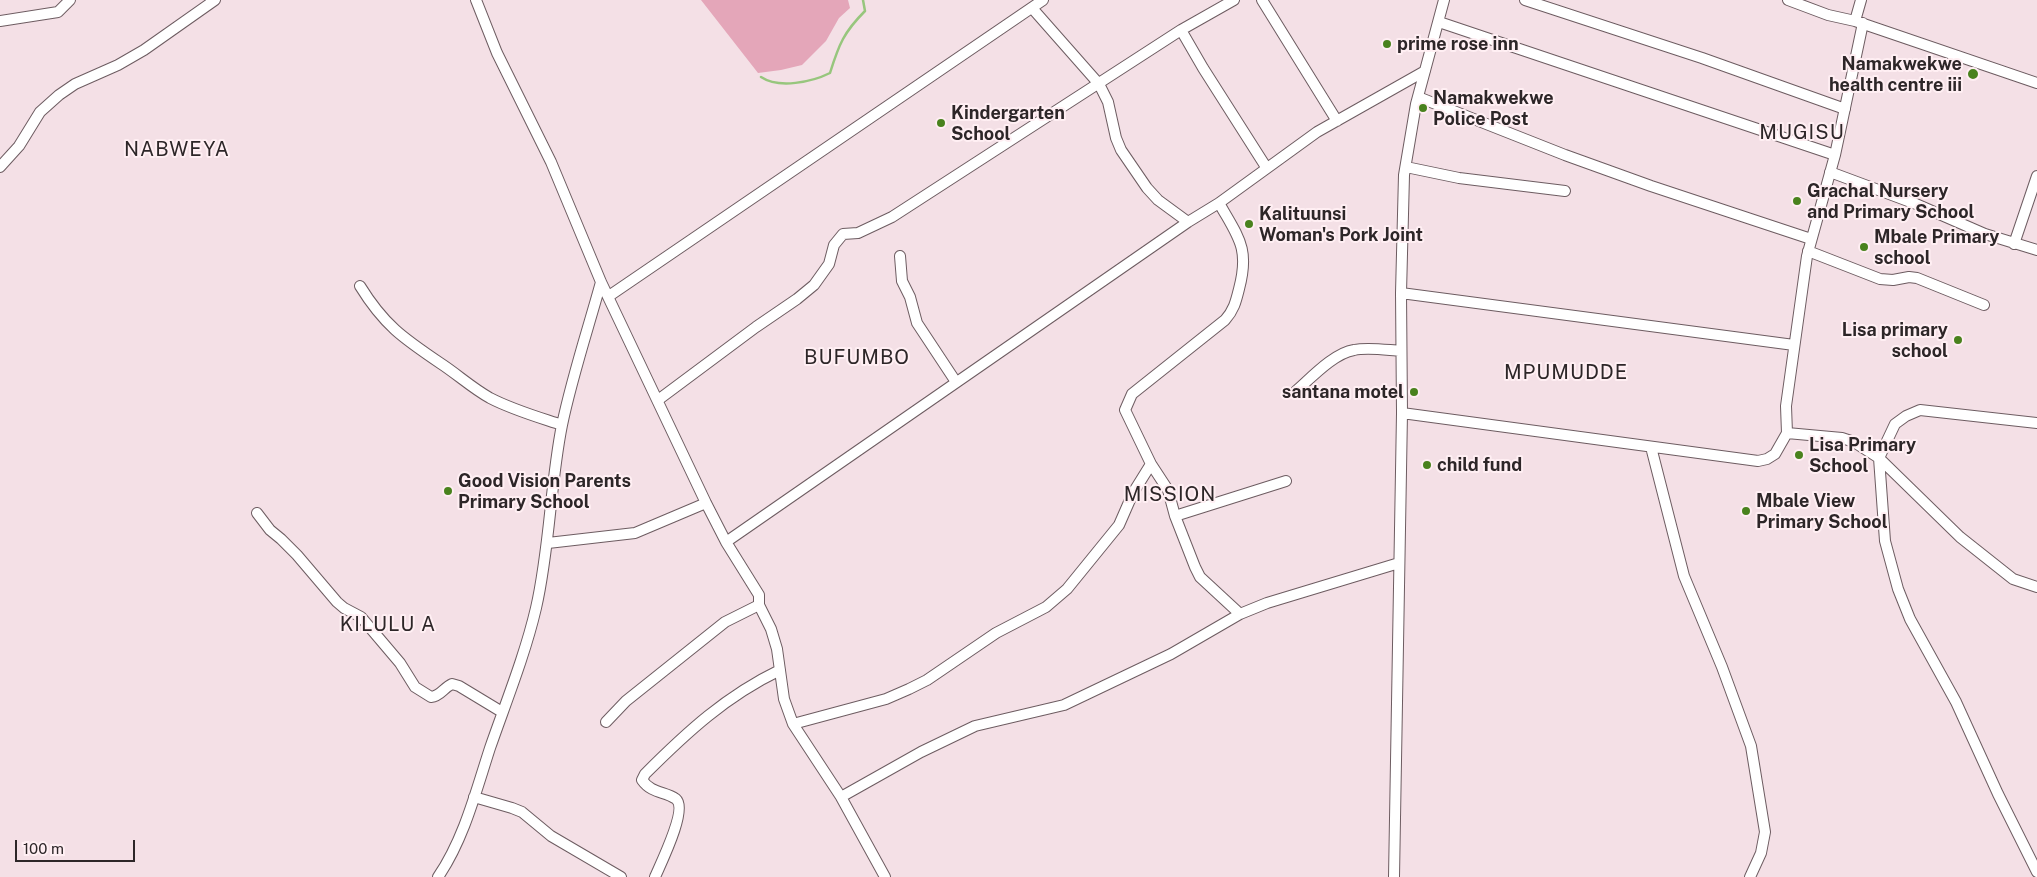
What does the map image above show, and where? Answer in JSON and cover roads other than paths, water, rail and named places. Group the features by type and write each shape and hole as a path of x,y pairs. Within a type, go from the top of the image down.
{"street":[{"path":"0,21 58,12 70,0"},
{"path":"0,167 19,146 40,112 59,95 75,84 118,65 144,50 215,0"},
{"path":"476,0 498,53 548,158 601,282 706,503 726,542 759,595 759,605 771,629 777,649 784,699 793,724 841,798 885,877"},
{"path":"609,296 1043,0"},
{"path":"658,400 814,285 828,264 834,246 843,234 858,233 892,217 1181,30 1234,0"},
{"path":"1262,0 1338,121"},
{"path":"1394,877 1402,413 1401,293 1406,167 1418,97 1444,0"},
{"path":"1525,0 1702,58 1845,109"},
{"path":"1788,0 1828,15 1859,22 2037,83"},
{"path":"1402,413 1758,461 1767,459 1775,454 1788,432 1786,406 1808,251 1835,155 1845,109 1861,0"},
{"path":"1032,8 1099,84 1108,102 1116,138 1121,150 1158,200 1188,222"},
{"path":"1438,22 1835,155"},
{"path":"1181,30 1266,167"},
{"path":"726,542 1188,222 1219,203 1266,167 1317,132 1425,72"},
{"path":"1418,97 1573,158 1811,239"},
{"path":"1406,167 1460,178 1565,191"},
{"path":"1830,172 1916,204 1985,234 2037,250"},
{"path":"2014,244 2037,176"},
{"path":"1219,203 1241,243 1245,258 1234,310 1225,320 1132,394 1125,410 1151,464 1168,490 1175,516 1200,577 1240,614"},
{"path":"1808,251 1880,279 1917,278 1984,304"},
{"path":"900,256 902,281 910,297 917,323 956,382"},
{"path":"438,877 449,861 474,797 536,608 548,543 552,496 562,425 601,282"},
{"path":"360,286 382,319 416,348 489,397 524,413 562,425"},
{"path":"1401,293 1794,345"},
{"path":"1296,391 1338,356 1347,352 1355,349 1401,351"},
{"path":"2037,423 1920,410 1906,416 1895,424 1879,458 1885,541 1898,590 1910,619 1956,702 1998,794 2037,872"},
{"path":"1788,432 1842,438 1854,442 1879,458 1960,537 2013,578 2037,587"},
{"path":"1651,447 1684,576 1722,667 1751,746 1766,832 1761,853 1750,877"},
{"path":"793,724 886,699 909,689 927,680 996,633 1046,607 1067,589 1119,525 1133,493 1151,464"},
{"path":"1175,516 1286,481"},
{"path":"548,543 635,533 706,503"},
{"path":"257,513 270,530 297,555 337,602 361,617 368,624 400,663 415,687 431,697 438,696 446,687 452,684 459,686 502,712"},
{"path":"841,798 921,752 975,726 1064,705 1171,654 1240,614 1267,603 1399,563"},
{"path":"606,722 626,701 725,622 759,605"},
{"path":"655,877 672,839 679,811 679,803 676,799 658,793 642,780 686,734 736,694 752,683 780,670"},
{"path":"474,797 522,812 551,836 621,877"}],"waterway":[{"path":"761,77 777,83 796,83 830,73 843,39 852,25 865,11 863,0"}],"place":[{"name":"prime rose inn","path":"1387,44"},
{"name":"Namakwekwe health centre iii","path":"1973,74"},
{"name":"Namakwekwe Police Post","path":"1423,108"},
{"name":"Kindergarten School","path":"941,123"},
{"name":"Grachal Nursery and Primary School","path":"1797,201"},
{"name":"Kalituunsi Woman's Pork Joint","path":"1249,224"},
{"name":"Mbale Primary school","path":"1864,247"},
{"name":"Lisa primary school","path":"1958,340"},
{"name":"santana motel","path":"1414,392"},
{"name":"Lisa Primary School","path":"1799,455"},
{"name":"child fund","path":"1427,465"},
{"name":"Good Vision Parents Primary School","path":"448,491"},
{"name":"Mbale View Primary School","path":"1746,511"}],"district":[{"name":"MUGISU","path":"1802,133"},
{"name":"NABWEYA","path":"177,150"},
{"name":"BUFUMBO","path":"857,358"},
{"name":"MPUMUDDE","path":"1566,373"},
{"name":"MISSION","path":"1170,495"},
{"name":"KILULU A","path":"388,625"}]}
